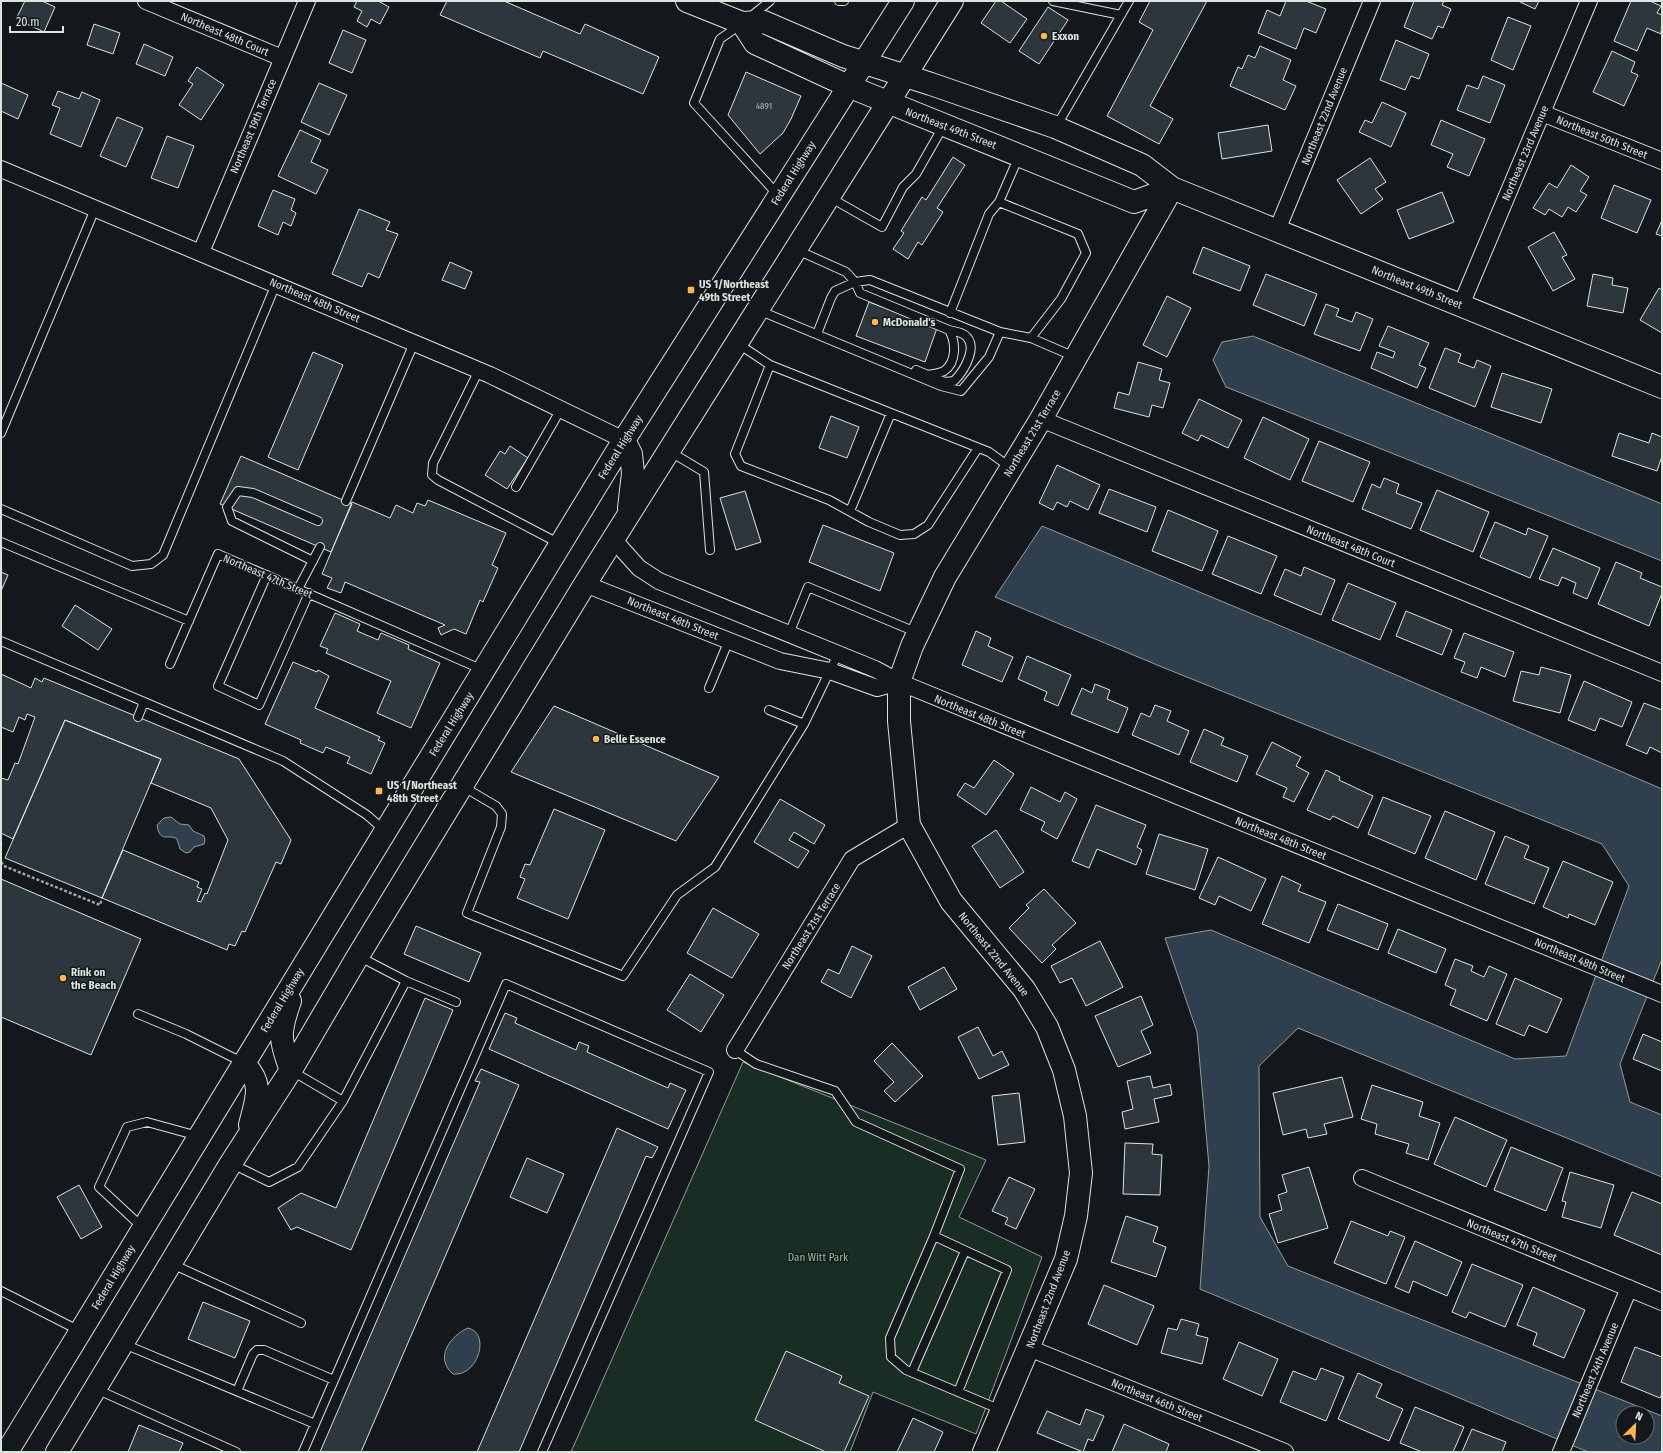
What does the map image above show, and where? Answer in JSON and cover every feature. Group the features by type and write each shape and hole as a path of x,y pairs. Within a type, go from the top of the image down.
{"main road":[{"name":"Northeast 49th Street","path":"687,1 742,23 764,22 843,56 1055,127 1142,165 1172,188 1662,387"},
{"name":"Federal Highway","path":"7,1452 300,969 624,440 903,1"},
{"path":"62,1451 95,1389 247,1138 291,1070 358,956 585,584 952,1"},
{"name":"Northeast 49th Street","path":"742,23 755,43 848,86 1134,202 1172,188"},
{"name":"Northeast 21st Terrace","path":"898,682 945,577 1041,419 1172,188"},
{"path":"624,440 631,454 633,473 628,514"},
{"name":"Northeast 22nd Avenue","path":"898,682 899,721 909,825 951,901 1024,989 1047,1027 1064,1070 1075,1116 1082,1173 1076,1216 1066,1259 984,1452"},
{"path":"291,1070 282,1047 282,1025 300,969"},
{"path":"243,1063 253,1072 258,1089 247,1138"}],"street":[{"name":"Northeast 48th Court","path":"146,1 282,58"},
{"name":"Northeast 19th Terrace","path":"201,252 307,1"},
{"name":"Northeast 22nd Avenue","path":"1277,230 1372,1"},
{"name":"Northeast 23rd Avenue","path":"1461,305 1589,1"},
{"name":"Northeast 50th Street","path":"1542,113 1662,161"},
{"name":"Northeast 48th Street","path":"1,169 479,370 624,440"},
{"name":"Northeast 48th Court","path":"1041,419 1662,673"},
{"name":"Northeast 48th Street","path":"613,539 638,568 659,581 875,669 898,682 1662,994"},
{"name":"Northeast 48th Street","path":"585,584 780,661 830,671 878,688 898,682"},
{"name":"Northeast 21st Terrace","path":"735,1050 852,859 909,825"},
{"name":"Northeast 47th Street","path":"1362,1178 1662,1302"},
{"name":"Northeast 24th Avenue","path":"1562,1449 1629,1288"},
{"name":"Northeast 46th Street","path":"1029,1348 1285,1452"}],"lane":[{"path":"770,1 720,39 694,103 778,196"},
{"path":"839,1 844,1"},
{"path":"1053,1 1121,15"},
{"path":"1055,127 1129,1"},
{"path":"828,197 882,227 903,186 916,174 944,124"},
{"path":"950,313 988,214 999,202 1020,155"},
{"path":"999,202 1078,234 1086,253 1061,299 1031,338"},
{"path":"1,433 95,209"},
{"path":"795,249 846,272 855,282 860,293 962,334 969,340 971,354 966,365 954,381 945,382 901,364 884,362"},
{"path":"817,334 835,291 855,282 870,280 1000,332 1031,338 1076,358"},
{"path":"1,509 132,566 151,564 163,554 276,284"},
{"path":"758,310 941,386 962,391 989,357 1000,332"},
{"path":"928,375 944,371 949,364 955,349 953,337 949,330"},
{"path":"346,501 414,342"},
{"path":"736,343 770,365 989,452 1012,468"},
{"path":"770,365 735,454 742,466 829,500 900,536 914,534 928,525 978,448"},
{"path":"479,370 433,463 432,475 438,480 560,544"},
{"path":"516,487 561,409"},
{"path":"850,511 891,413"},
{"path":"668,451 704,472 710,550"},
{"path":"313,561 232,522 227,508 238,491 253,493 318,521"},
{"path":"1,542 189,621 170,664"},
{"path":"298,588 320,547"},
{"name":"Northeast 47th Street","path":"189,621 218,554 484,670"},
{"path":"267,575 218,686 259,705 309,593"},
{"path":"789,634 808,587 919,633"},
{"path":"709,688 729,640"},
{"path":"1,641 282,761 367,815 385,831"},
{"path":"462,786 496,806 502,814 501,827 467,913 623,976 677,895 715,867 804,724 838,654"},
{"path":"138,717 144,702"},
{"path":"769,710 804,724"},
{"path":"358,956 406,981 456,1002"},
{"path":"232,1163 269,1182 298,1167 343,1101 406,981"},
{"path":"303,1452 506,984 709,1072 542,1452"},
{"path":"138,1014 186,1034 243,1063"},
{"path":"735,1050 756,1064 835,1091 856,1122 960,1169 934,1236 890,1338 891,1357 912,1372 1002,1410"},
{"path":"291,1070 343,1101"},
{"path":"143,1228 99,1188 127,1127 148,1122 198,1137"},
{"path":"934,1236 1007,1270 958,1392"},
{"path":"912,1372 965,1250"},
{"path":"171,1264 301,1323"},
{"path":"1,1291 81,1331"},
{"path":"123,1343 315,1424"},
{"path":"237,1391 253,1354 257,1350 264,1350 334,1380"},
{"path":"95,1389 236,1452"}],"path":[{"path":"1,862 4,866 100,905 102,898"}],"green space":[{"name":"Dan Witt Park","path":"743,1062 986,1160 959,1217 1042,1257 976,1434 873,1392 850,1452 571,1452"}],"water":[{"path":"1253,336 1662,504 1662,561 1226,387 1213,360 1222,342"},
{"path":"1042,526 1326,645 1662,789 1662,959 1620,1064 1630,1102 1662,1115 1662,1177 1298,1028 1259,1066 1260,1217 1288,1266 1635,1405 1615,1405 1615,1445 1655,1445 1655,1413 1662,1416 1662,1452 1588,1452 1200,1289 1209,1166 1197,1032 1165,938 1211,930 1515,1059 1566,1056 1629,886 1602,844 1162,667 995,597"},
{"path":"171,817 180,824 189,825 193,831 204,836 204,844 194,847 190,852 186,853 180,849 177,839 174,837 162,836 158,831 157,825 164,818"},
{"path":"468,1328 475,1332 479,1338 480,1346 478,1354 475,1362 469,1369 462,1373 453,1374 447,1368 445,1361 447,1348 455,1336"}],"building":[{"path":"25,1 42,1 55,7 44,32 16,19"},
{"path":"357,1 378,1 389,7 380,24 371,19 367,27 357,21 362,11 354,7"},
{"path":"447,1 504,1 580,34 585,24 659,57 643,94 543,51 540,58 440,15"},
{"path":"996,1 1001,1 1027,19 1010,43 981,23"},
{"path":"1150,1 1207,1 1150,106 1173,119 1159,144 1107,116 1153,30 1139,22"},
{"path":"1286,1 1306,1 1326,9 1316,33 1304,28 1296,49 1258,33 1267,10 1280,16"},
{"path":"1414,1 1444,1 1442,5 1451,9 1443,28 1438,26 1432,39 1404,27"},
{"path":"1518,1 1539,1 1535,9"},
{"path":"1631,1 1650,1 1661,6 1657,13 1662,15 1661,34 1647,28 1637,51 1614,41"},
{"name":"Exxon","path":"1048,7 1068,20 1039,64 1019,51"},
{"path":"1508,17 1531,26 1513,70 1491,60"},
{"path":"94,24 120,33 113,54 87,45"},
{"path":"343,30 366,40 352,73 329,63"},
{"path":"1396,40 1429,54 1419,79 1411,76 1405,90 1380,80"},
{"path":"144,44 173,57 165,76 136,64"},
{"path":"1260,46 1291,60 1283,80 1296,86 1285,110 1230,86 1238,67 1242,69 1248,55 1255,58"},
{"path":"1612,51 1635,62 1631,72 1638,75 1624,106 1593,92"},
{"path":"197,67 224,85 201,120 179,105 193,84 188,81"},
{"path":"746,72 801,96 783,133 760,154 728,115"},
{"path":"1483,76 1505,85 1490,123 1457,110 1467,85 1478,89"},
{"path":"1,83 28,95 18,119 1,111"},
{"path":"319,83 347,95 329,135 301,122"},
{"path":"58,91 79,99 82,92 100,100 81,147 50,134 60,108 52,105"},
{"path":"1382,102 1406,113 1391,147 1359,132 1365,120 1372,123"},
{"path":"117,117 143,128 126,167 100,156"},
{"path":"1441,120 1485,139 1469,176 1447,167 1453,154 1431,145"},
{"path":"1268,125 1272,151 1222,159 1218,133"},
{"path":"300,130 321,140 311,162 328,170 316,194 278,176"},
{"path":"167,136 194,146 178,188 151,178"},
{"path":"953,157 965,165 937,208 943,212 922,245 918,242 908,259 893,249 904,233 901,231 922,197 926,200"},
{"path":"1370,158 1386,182 1375,189 1383,199 1361,214 1337,180"},
{"path":"1571,165 1589,177 1580,191 1587,195 1576,212 1568,207 1562,217 1549,209 1545,215 1533,208 1549,183 1557,188"},
{"path":"1614,185 1651,200 1637,233 1601,218"},
{"path":"273,190 295,199 291,210 296,213 291,226 283,222 278,235 258,226"},
{"path":"1442,192 1454,222 1409,239 1397,210"},
{"path":"359,209 390,222 386,230 398,234 379,278 368,273 362,287 332,274"},
{"path":"1662,220 1662,236 1656,234"},
{"path":"1554,232 1567,255 1562,257 1575,279 1553,291 1528,247"},
{"path":"1203,247 1250,266 1240,291 1193,273"},
{"path":"450,262 472,272 465,289 442,280"},
{"path":"1266,274 1317,294 1304,326 1253,305"},
{"path":"1593,274 1613,278 1612,285 1628,288 1623,313 1587,306"},
{"path":"1659,288 1662,290 1662,333 1640,320"},
{"path":"1167,296 1191,308 1167,357 1143,345"},
{"path":"869,302 937,328 925,362 856,336"},
{"path":"1326,304 1339,309 1336,316 1352,322 1356,312 1373,319 1360,351 1314,334"},
{"path":"1388,326 1429,343 1419,365 1426,368 1417,388 1371,368 1377,352 1393,358 1395,352 1379,346"},
{"path":"1445,348 1461,354 1458,362 1474,368 1477,360 1491,366 1475,407 1429,388"},
{"path":"313,352 343,365 298,470 268,457"},
{"path":"1138,362 1162,369 1159,380 1170,383 1163,408 1152,405 1149,417 1114,408 1118,392 1129,395"},
{"path":"1502,373 1552,389 1541,423 1491,407"},
{"path":"1199,399 1242,420 1228,448 1201,435 1198,441 1182,433"},
{"path":"831,416 859,427 847,458 819,448"},
{"path":"1263,417 1309,439 1290,480 1244,458"},
{"path":"1619,433 1649,443 1652,433 1662,437 1662,456 1657,471 1612,456"},
{"path":"1319,441 1370,462 1353,502 1302,481"},
{"path":"510,446 528,458 507,489 485,475 500,451 505,454"},
{"path":"241,456 352,504 331,552 220,504"},
{"path":"1057,465 1100,485 1088,510 1070,501 1067,507 1057,502 1053,510 1039,503"},
{"path":"1384,478 1399,484 1396,493 1422,503 1411,529 1362,509 1372,484 1380,488"},
{"path":"1109,489 1156,507 1147,532 1099,513"},
{"path":"1437,490 1489,512 1473,552 1420,530"},
{"path":"745,491 761,542 736,550 720,498"},
{"path":"428,500 506,533 492,565 498,568 483,602 480,600 466,634 454,629 441,635 438,628 445,625 345,582 341,593 327,588 332,578 322,574 352,502 390,518 396,505 413,513 417,503 425,506"},
{"path":"1168,510 1218,531 1202,571 1152,551"},
{"path":"1495,522 1526,535 1528,528 1548,536 1530,578 1480,557"},
{"path":"823,525 894,553 880,591 809,562"},
{"path":"1228,536 1277,556 1261,594 1212,574"},
{"path":"1553,548 1600,568 1587,599 1573,593 1576,583 1562,577 1558,586 1539,579"},
{"path":"1616,562 1642,573 1640,578 1662,587 1662,593 1649,626 1598,604"},
{"path":"1304,567 1335,580 1321,615 1274,595 1285,569 1301,576"},
{"path":"1,572 8,575 1,591"},
{"path":"1348,583 1396,603 1380,640 1332,620"},
{"path":"75,605 112,629 98,650 62,626"},
{"path":"1406,611 1452,630 1442,655 1396,636"},
{"path":"335,613 360,624 357,631 378,640 381,633 409,645 408,649 440,663 411,728 377,713 391,681 326,653 328,649 320,646"},
{"path":"976,631 991,638 988,646 1013,657 1002,682 962,665"},
{"path":"1464,633 1514,652 1505,677 1481,667 1477,678 1461,672 1465,662 1454,658"},
{"path":"1027,656 1071,675 1058,706 1044,700 1047,692 1018,679"},
{"path":"293,662 317,672 318,670 329,676 315,708 380,737 378,740 385,743 371,774 347,763 350,757 326,747 323,753 300,743 301,740 265,724"},
{"path":"1541,667 1571,675 1560,713 1513,701 1521,671 1539,675"},
{"path":"1,674 31,688 35,678 42,682 44,678 239,759 291,840 281,864 276,862 245,932 242,931 235,946 229,944 227,950 102,898 123,850 199,882 197,887 202,889 197,901 201,902 205,893 207,894 228,840 211,808 151,783 161,759 65,720 13,839 1,833 1,778 8,780 15,763 18,764 35,717 27,714 25,720 19,717 13,732 1,727"},
{"path":"1584,681 1632,702 1622,727 1600,718 1595,731 1568,720"},
{"path":"1095,684 1110,690 1107,699 1128,708 1118,733 1071,714 1082,688 1092,693"},
{"path":"1644,703 1662,710 1662,753 1650,747 1647,754 1626,745"},
{"path":"1155,705 1171,711 1167,721 1189,731 1179,755 1132,735 1141,713 1150,717"},
{"path":"554,706 719,777 676,841 511,772"},
{"path":"65,720 161,759 102,898 5,858"},
{"path":"1204,729 1224,738 1221,745 1248,756 1237,782 1190,762"},
{"path":"1272,742 1301,757 1296,766 1309,773 1294,802 1283,797 1287,788 1256,774"},
{"path":"994,760 1014,774 986,815 957,795 965,783 974,788"},
{"path":"1326,770 1340,777 1339,780 1373,796 1358,828 1333,816 1330,820 1307,810"},
{"path":"1031,787 1060,802 1065,792 1077,799 1057,839 1041,830 1045,822 1020,810"},
{"path":"1383,797 1431,816 1415,854 1368,834"},
{"path":"780,799 825,825 814,844 794,832 789,840 809,851 798,868 754,842"},
{"path":"1096,805 1146,825 1137,847 1142,850 1136,865 1097,849 1089,868 1072,861"},
{"path":"554,809 605,830 568,919 517,898 525,879 520,877 525,864 530,865"},
{"path":"1445,811 1495,832 1476,880 1425,858"},
{"path":"996,830 1024,872 1000,888 972,846"},
{"path":"1159,834 1208,849 1195,890 1146,874"},
{"path":"1505,836 1529,846 1524,858 1549,868 1534,904 1485,884"},
{"path":"1218,857 1266,879 1251,911 1219,896 1215,905 1199,898"},
{"path":"1563,861 1613,882 1595,925 1569,914 1568,918 1543,907"},
{"path":"1282,876 1301,885 1298,891 1326,902 1309,943 1262,924"},
{"name":"Rink on the Beach","path":"1,879 141,939 91,1055 1,1017"},
{"path":"1044,889 1076,923 1052,945 1056,949 1042,963 1009,928 1029,908 1026,905"},
{"path":"1338,904 1388,924 1378,950 1327,930"},
{"path":"713,908 759,934 732,978 687,953"},
{"path":"416,926 481,953 469,982 404,954"},
{"path":"1398,929 1446,949 1436,973 1388,953"},
{"path":"1100,941 1123,987 1086,1006 1072,978 1060,983 1051,966"},
{"path":"852,946 872,956 851,998 821,982 828,969 839,974"},
{"path":"1455,959 1473,966 1471,971 1484,977 1489,966 1507,974 1487,1021 1450,1005 1456,990 1445,985"},
{"path":"944,967 957,989 920,1010 908,987"},
{"path":"690,974 724,995 701,1032 667,1010"},
{"path":"1515,978 1562,999 1547,1033 1529,1025 1524,1036 1496,1024"},
{"path":"1141,996 1153,1025 1141,1031 1151,1053 1118,1067 1095,1016"},
{"path":"425,998 453,1010 351,1250 297,1227 291,1230 278,1208 301,1193 336,1208"},
{"path":"505,1013 517,1018 515,1023 576,1050 579,1042 589,1046 587,1052 668,1088 670,1083 686,1090 668,1129 489,1049"},
{"path":"978,1027 993,1056 1002,1051 1009,1065 979,1079 958,1037"},
{"path":"1643,1034 1662,1042 1662,1071 1633,1059"},
{"path":"892,1043 923,1076 895,1102 884,1091 894,1082 874,1061"},
{"path":"481,1069 519,1085 361,1452 320,1452 480,1082 475,1081"},
{"path":"1150,1076 1153,1088 1170,1084 1172,1095 1154,1099 1159,1122 1125,1129 1122,1112 1133,1109 1127,1081"},
{"path":"1342,1077 1353,1117 1324,1124 1327,1134 1308,1138 1306,1129 1283,1135 1273,1093"},
{"path":"1372,1085 1423,1102 1419,1116 1440,1123 1428,1160 1406,1153 1409,1144 1375,1134 1377,1124 1361,1119"},
{"path":"1019,1093 1025,1142 998,1145 992,1096"},
{"path":"1455,1117 1507,1140 1486,1187 1434,1164"},
{"path":"617,1128 658,1147 652,1158 646,1156 519,1452 477,1452"},
{"path":"1125,1143 1153,1144 1152,1154 1162,1155 1160,1195 1123,1194"},
{"path":"1511,1147 1563,1168 1546,1211 1494,1190"},
{"path":"527,1158 564,1174 547,1213 510,1197"},
{"path":"1309,1167 1328,1228 1278,1243 1269,1214 1282,1210 1278,1195 1287,1192 1282,1175"},
{"path":"1570,1172 1614,1185 1601,1228 1562,1217 1566,1202 1562,1201"},
{"path":"1009,1177 1035,1189 1016,1229 1005,1224 1008,1218 992,1211"},
{"path":"79,1185 102,1227 81,1239 57,1197"},
{"path":"1632,1192 1662,1204 1662,1255 1614,1235"},
{"path":"1126,1216 1158,1227 1153,1242 1166,1247 1156,1277 1111,1262"},
{"path":"1351,1221 1388,1236 1390,1231 1405,1237 1386,1284 1334,1263"},
{"path":"1415,1241 1462,1262 1447,1296 1413,1281 1409,1293 1395,1287"},
{"path":"1472,1264 1523,1285 1505,1327 1469,1312 1466,1318 1452,1312"},
{"path":"1104,1285 1154,1306 1137,1345 1088,1324"},
{"path":"1533,1287 1585,1310 1564,1358 1533,1345 1537,1333 1517,1325"},
{"path":"203,1302 250,1321 235,1358 188,1339"},
{"path":"1181,1319 1199,1324 1196,1335 1208,1338 1202,1364 1161,1353 1168,1328 1177,1330"},
{"path":"1239,1342 1278,1359 1262,1396 1223,1379"},
{"path":"1635,1347 1662,1357 1662,1394 1660,1398 1621,1382"},
{"path":"786,1351 842,1376 839,1383 869,1396 844,1452 826,1452 755,1420"},
{"path":"1321,1368 1344,1377 1326,1421 1280,1402 1293,1371 1316,1380"},
{"path":"1358,1373 1382,1384 1376,1397 1403,1409 1389,1441 1338,1419"},
{"path":"1415,1407 1464,1427 1453,1452 1422,1452 1400,1443"},
{"path":"1086,1409 1104,1416 1093,1441 1088,1439 1083,1452 1037,1433 1047,1411 1080,1425"},
{"path":"913,1418 943,1432 934,1452 897,1452"},
{"path":"1124,1424 1169,1444 1166,1452 1112,1452"},
{"path":"139,1425 183,1443 179,1452 128,1452"},
{"path":"1472,1429 1506,1442 1502,1452 1462,1452"}],"place":[{"name":"Exxon","path":"1044,36"},
{"name":"US 1/Northeast 49th Street","path":"691,290"},
{"name":"McDonald's","path":"875,322"},
{"name":"Belle Essence","path":"596,739"},
{"name":"US 1/Northeast 48th Street","path":"379,791"},
{"name":"Rink on the Beach","path":"63,978"}]}
